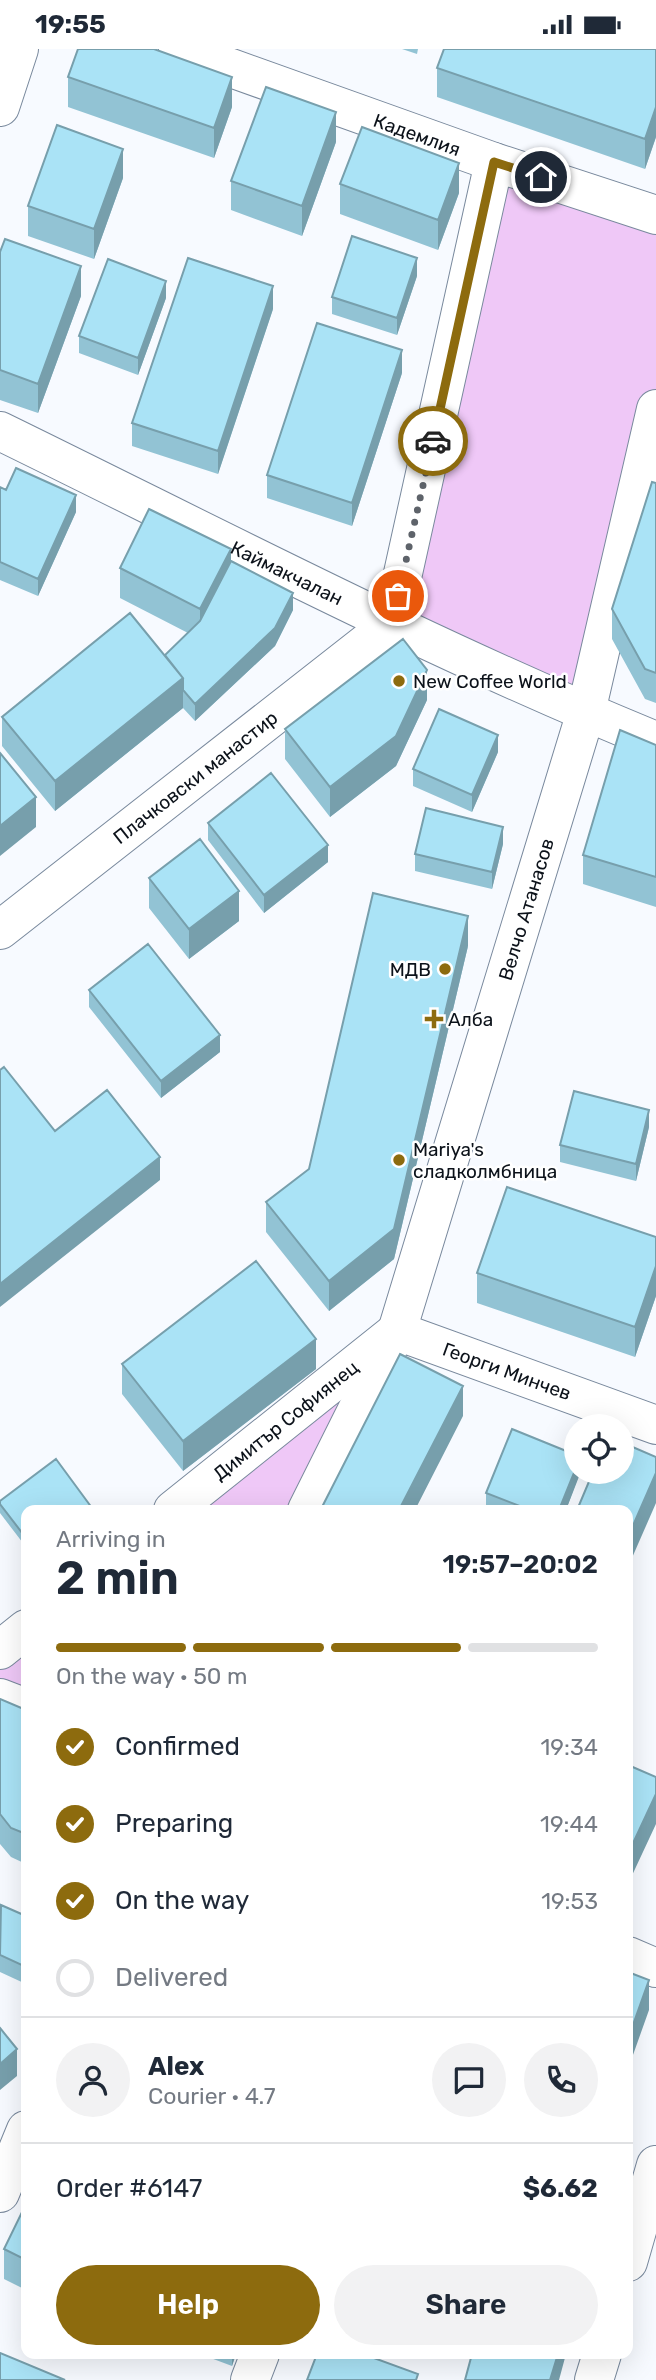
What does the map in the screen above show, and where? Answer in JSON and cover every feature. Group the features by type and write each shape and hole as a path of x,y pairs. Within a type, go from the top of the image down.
{"street":[{"path":"0,107 19,49"},
{"name":"Кадемлия","path":"178,49 494,162 656,215"},
{"path":"392,623 494,162"},
{"name":"Велчо Атанасов","path":"310,1505 397,1331 586,712 656,409"},
{"name":"Каймакчалан","path":"0,431 392,623 656,741"},
{"name":"Плачковски манастир","path":"0,930 392,623"},
{"name":"Георги Минчев","path":"397,1331 656,1425"},
{"name":"Димитър Софиянец","path":"179,1505 397,1331"},
{"path":"0,1650 21,1633"},
{"path":"0,1697 21,1706"},
{"path":"633,1958 656,1968"},
{"path":"0,2193 21,2142"},
{"path":"633,2245 656,2165"},
{"path":"250,2380 258,2359"},
{"path":"594,2380 600,2359"}],"shaded area":[{"path":"494,162 656,215 656,409 586,712 392,623"},
{"path":"397,1331 310,1505 179,1505"},
{"path":"21,1633 21,1706 0,1698 0,1650"}],"building":[{"path":"78,49 154,49 232,77 214,128 68,77"},
{"path":"444,49 656,49 656,107 645,139 437,68"},
{"path":"266,87 336,112 302,206 231,181"},
{"path":"57,125 123,149 94,229 28,206"},
{"path":"362,127 459,163 438,220 340,184"},
{"path":"352,236 417,258 397,318 332,297"},
{"path":"5,239 81,266 38,384 0,370 0,252"},
{"path":"188,258 273,286 218,451 132,423"},
{"path":"108,259 166,281 138,358 79,336"},
{"path":"317,323 402,350 352,503 267,475"},
{"path":"16,468 76,495 38,579 0,562 0,487 6,490"},
{"path":"652,482 656,483 656,673 645,669 612,609"},
{"path":"149,509 231,549 200,609 120,568"},
{"path":"231,561 293,593 275,628 195,704 183,690 183,678 165,655 200,621"},
{"path":"130,613 183,678 55,781 2,717"},
{"path":"403,639 427,670 396,736 330,787 285,729"},
{"path":"439,709 498,735 472,795 413,769"},
{"path":"620,730 656,745 656,877 583,855"},
{"path":"0,753 36,797 0,826"},
{"path":"271,773 328,845 264,895 208,823"},
{"path":"426,808 503,827 492,872 415,854"},
{"path":"200,839 239,891 189,929 149,878"},
{"path":"373,893 468,916 394,1229 329,1281 266,1202 309,1169"},
{"path":"148,944 220,1035 161,1081 89,990"},
{"path":"4,1067 55,1131 107,1090 160,1157 0,1284 0,1070"},
{"path":"574,1091 649,1110 636,1164 560,1145"},
{"path":"507,1187 656,1237 656,1266 635,1327 477,1273"},
{"path":"256,1261 316,1339 183,1441 122,1364"},
{"path":"400,1354 463,1386 402,1505 323,1505"},
{"path":"512,1429 564,1450 564,1484 570,1484 561,1505 517,1505 486,1493"},
{"path":"634,1448 656,1457 656,1473 633,1526 633,1505 579,1505 588,1484 634,1484"},
{"path":"56,1459 90,1505 21,1505 21,1531 0,1501"},
{"path":"0,1699 21,1708 21,1832 11,1828 0,1814"},
{"path":"633,1767 656,1777 656,1794 633,1843"},
{"path":"1,1905 21,1914 21,1965 0,1955"},
{"path":"633,1974 649,1980 633,2025"},
{"path":"0,2028 17,2049 0,2064"},
{"path":"21,2214 21,2258 4,2249"},
{"path":"0,2353 65,2380 0,2380"},
{"path":"315,2359 377,2359 418,2374 416,2380 307,2380"},
{"path":"471,2359 556,2359 550,2380 465,2380"}],"way so far":[{"path":"398,596 433,441"}],"place":[{"name":"New Coffee World","path":"399,681"},
{"name":"МДВ","path":"445,969"},
{"name":"Алба","path":"434,1019"},
{"name":"Mariya's сладколмбница","path":"399,1160"}],"route":[{"path":"433,441 494,162 541,177"}]}
